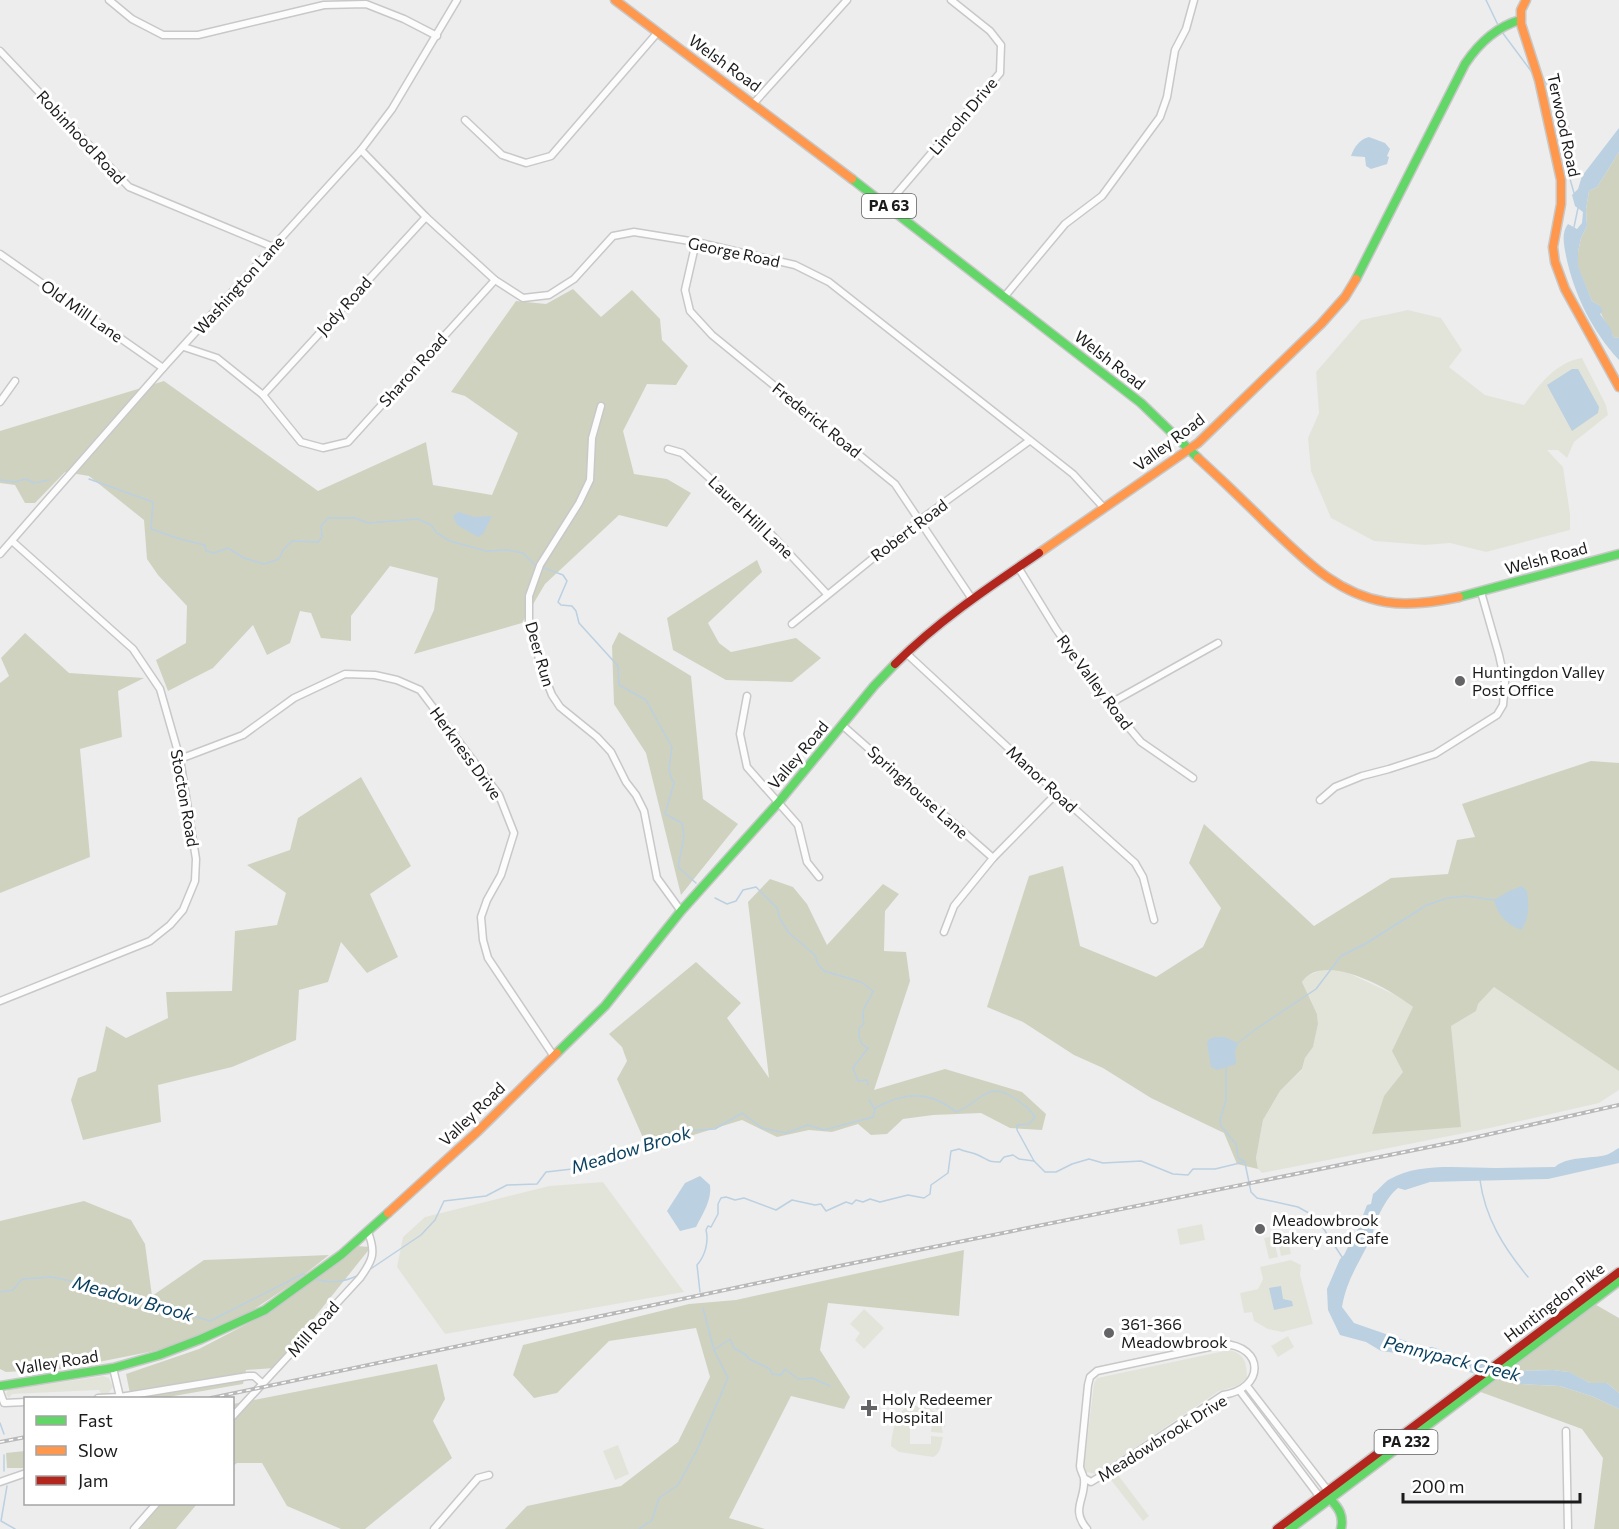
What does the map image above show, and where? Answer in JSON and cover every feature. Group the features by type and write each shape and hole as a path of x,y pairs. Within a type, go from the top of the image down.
{"main road":[{"name":"Welsh Road","path":"615,0 754,103 1141,403 1314,568 1341,588 1358,596 1378,600 1424,604 1481,592 1619,554"},
{"path":"1520,20 1521,10 1526,0"},
{"name":"Valley Road","path":"0,1386 113,1368 159,1355 201,1339 265,1310 320,1272 368,1232 477,1132 605,1006 681,911 778,803 874,686 906,653 939,623 972,599 1190,449 1258,387 1321,324 1346,297 1459,73 1473,52 1504,26 1520,20"},
{"name":"Terwood Road","path":"1520,20 1538,75 1561,180 1561,204 1553,247 1555,262 1571,302 1619,387"},
{"name":"Huntingdon Pike","path":"1277,1529 1319,1496 1329,1495 1527,1351 1619,1272"},
{"name":"Huntingdon Pike","path":"1290,1529 1329,1495 1515,1349 1596,1293 1619,1281"},
{"path":"1329,1495 1341,1510 1341,1529"}],"street":[{"path":"110,0 132,19 163,35 198,35 324,5 366,4 404,19 437,36"},
{"name":"Washington Lane","path":"0,554 163,368 361,150 392,109 457,0"},
{"path":"754,103 847,0"},
{"name":"Lincoln Drive","path":"887,205 1000,73 1001,45 990,31 951,0"},
{"path":"1005,296 1065,224 1102,196 1160,117 1167,97 1175,50 1186,29 1194,0"},
{"path":"465,120 502,155 525,163 551,156 658,32"},
{"name":"Robinhood Road","path":"0,51 129,187 273,248"},
{"name":"George Road","path":"361,150 426,217 495,280 523,298 549,295 574,279 613,236 634,232 696,242 795,265 829,282 1073,474 1104,508"},
{"name":"Jody Road","path":"263,395 426,217"},
{"name":"Frederick Road","path":"696,242 685,290 690,311 712,335 895,484 972,599"},
{"name":"Old Mill Lane","path":"0,254 163,368"},
{"name":"Sharon Road","path":"263,395 301,442 323,448 348,442 495,280"},
{"path":"184,347 217,357 263,395"},
{"path":"0,402 15,381"},
{"name":"Deer Run","path":"601,406 592,438 590,480 540,565 529,596 529,622 542,670 552,695 560,707 597,737 611,752 626,782 636,795 644,811 657,878 681,911"},
{"name":"Robert Road","path":"792,624 920,520 1029,441"},
{"name":"Laurel Hill Lane","path":"668,449 683,454 762,525 827,594"},
{"name":"Stocton Road","path":"0,1000 150,941 170,925 183,910 195,881 196,859 180,759 160,689 133,649 12,541"},
{"name":"Rye Valley Road","path":"1018,567 1056,629 1109,704 1141,742 1193,778"},
{"path":"1320,800 1335,787 1362,776 1389,770 1435,754 1497,716 1503,705 1505,682 1497,645 1481,592"},
{"path":"1109,704 1218,643"},
{"name":"Manor Road","path":"906,653 1135,863 1143,877 1154,920"},
{"name":"Herkness Drive","path":"180,759 243,735 294,698 345,674 375,675 397,680 420,690 499,795 508,816 514,833 501,875 487,900 481,917 483,940 488,958 553,1055"},
{"path":"747,696 740,734 747,767 798,825 807,862 819,878"},
{"name":"Springhouse Lane","path":"842,725 993,858"},
{"path":"944,932 954,906 993,858 1057,793"},
{"name":"Mill Road","path":"234,1415 360,1278 370,1263 373,1245 368,1232"},
{"name":"Meadowbrook Drive","path":"1084,1478 1091,1482 1097,1479 1223,1395 1240,1391 1247,1386 1254,1375 1252,1357 1236,1345 1223,1344 1097,1371 1090,1377 1080,1466 1084,1478 1078,1513 1081,1523 1087,1529"},
{"path":"113,1368 120,1397 251,1375 263,1384"},
{"path":"1247,1386 1329,1495"},
{"name":"Meadowbrook Drive","path":"1240,1391 1319,1496"},
{"path":"0,1392 4,1403 24,1402"},
{"path":"1566,1431 1568,1529"},
{"path":"0,1482 24,1474"},
{"path":"434,1529 478,1478 489,1475"},
{"path":"134,1529 154,1505"}],"shaded area":[{"path":"1408,310 1441,318 1462,350 1449,367 1485,395 1524,405 1542,382 1556,369 1582,358 1606,405 1608,415 1574,442 1567,458 1558,450 1547,450 1563,467 1570,530 1486,552 1450,543 1425,545 1374,541 1331,518 1311,471 1308,438 1319,413 1316,372 1361,320"},
{"path":"1323,969 1344,971 1402,998 1413,1007 1478,1004 1494,987 1619,1015 1619,1090 1599,1103 1490,1128 1262,1173 1258,1169 1256,1158 1263,1120 1280,1091 1302,1070 1305,1058 1313,1047 1318,1024 1317,1014 1302,982 1305,977"},
{"path":"603,1182 684,1292 445,1334 397,1267 403,1237 425,1217 549,1186"},
{"path":"1202,1224 1205,1240 1180,1245 1177,1229"},
{"path":"1287,1234 1291,1254 1281,1256 1277,1236"},
{"path":"1273,1236 1278,1257 1269,1259 1264,1238"},
{"path":"1291,1260 1301,1265 1300,1275 1313,1324 1282,1332 1268,1329 1254,1321 1252,1312 1244,1313 1240,1293 1258,1289 1263,1279 1260,1267"},
{"path":"864,1309 884,1328 864,1349 855,1340 860,1333 850,1324"},
{"path":"1288,1336 1294,1347 1278,1357 1271,1346"},
{"path":"1229,1350 1242,1356 1247,1378 1237,1386 1219,1391 1096,1474 1086,1472 1084,1466 1094,1383 1097,1378"},
{"path":"103,1376 109,1378 113,1387 107,1395 102,1395 99,1390 12,1394 9,1398 6,1394 8,1390"},
{"path":"891,1394 931,1398 943,1409 945,1430 941,1415 932,1406 918,1402 903,1405 901,1401 889,1402"},
{"path":"910,1405 929,1408 939,1415 943,1433 931,1432 932,1423 910,1423 910,1444 931,1444 931,1436 943,1437 936,1456 899,1452 891,1446 898,1417"},
{"path":"618,1445 629,1474 615,1480 603,1451"},
{"path":"1118,1475 1149,1516 1143,1521 1111,1480"}],"green space":[{"path":"1619,152 1619,338 1613,337 1599,305 1592,301 1578,267 1578,252 1587,226 1586,209 1589,191 1597,187"},
{"path":"573,289 601,317 632,290 660,319 662,340 688,366 676,385 647,384 623,431 634,474 667,479 691,493 667,527 619,515 545,584 522,623 414,654 434,610 438,578 390,566 351,616 351,641 321,638 311,613 300,611 290,643 267,655 253,625 213,668 168,691 156,660 186,643 187,606 158,575 147,559 144,520 89,476 65,472 35,503 25,503 15,485 0,483 0,431 164,381 318,491 426,442 433,485 492,495 518,433 465,396 451,392 516,301 546,304"},
{"path":"757,560 762,572 708,623 719,643 731,652 796,638 821,658 792,682 726,680 673,650 667,618"},
{"path":"619,632 691,676 703,799 738,824 681,895 646,753 614,704 612,646"},
{"path":"25,633 69,673 144,678 118,691 122,737 80,749 90,857 0,893 0,683 9,676 1,658"},
{"path":"1591,761 1619,763 1619,1071 1494,987 1478,1004 1476,1011 1451,1026 1461,1127 1372,1134 1384,1096 1403,1072 1392,1051 1413,1007 1390,991 1358,976 1341,971 1325,970 1312,973 1302,982 1317,1014 1318,1024 1313,1047 1305,1058 1302,1069 1280,1091 1263,1120 1256,1158 1258,1169 1237,1164 1224,1133 1151,1098 1103,1068 1074,1055 1023,1022 987,1007 1029,876 1063,866 1080,946 1156,977 1203,947 1221,908 1189,863 1204,824 1314,926 1391,878 1448,874 1457,840 1475,837 1462,804"},
{"path":"361,777 411,866 370,894 398,957 367,973 341,942 328,982 299,990 296,1040 232,1067 158,1085 161,1122 83,1140 71,1100 78,1078 96,1071 106,1026 126,1038 168,1018 166,992 232,991 235,931 277,925 286,893 247,865 290,850 298,818"},
{"path":"770,879 793,887 807,904 827,945 883,884 899,894 885,911 884,951 906,952 910,981 874,1090 945,1069 1022,1092 1046,1114 1042,1130 1010,1128 981,1113 903,1119 887,1134 871,1135 858,1124 832,1132 809,1130 777,1137 742,1120 648,1149 617,1079 627,1061 622,1047 609,1034 696,962 741,1003 727,1018 769,1078 748,902"},
{"path":"84,1201 131,1220 145,1244 152,1296 204,1260 329,1255 295,1282 250,1312 194,1338 154,1351 63,1369 6,1372 0,1369 0,1221"},
{"path":"355,1246 371,1247 274,1368 246,1370 243,1384 168,1397 131,1397 126,1374 199,1349 270,1312"},
{"path":"964,1250 959,1316 828,1303 820,1350 850,1397 844,1409 791,1396 729,1518 765,1529 505,1529 527,1506 621,1486 678,1442 710,1377 696,1328 609,1341 557,1393 534,1398 513,1375 523,1345 689,1304 736,1300"},
{"path":"1591,1302 1619,1318 1619,1393 1607,1383 1590,1383 1568,1372 1514,1371 1504,1368"},
{"path":"437,1364 445,1399 433,1421 452,1458 365,1529 341,1529 287,1506 262,1463 237,1463 234,1465 234,1404"},
{"path":"1491,1378 1521,1384 1560,1386 1594,1397 1619,1409 1619,1529 1594,1529 1603,1458 1582,1429 1475,1390"},
{"path":"24,1451 24,1468 7,1468 6,1453"},
{"path":"160,1505 196,1505 176,1529 140,1529"}],"water":[{"path":"1619,128 1619,152 1597,187 1589,191 1586,209 1587,226 1581,238 1578,266 1592,301 1603,311 1600,314 1611,329 1613,337 1619,338 1619,360 1600,337 1579,298 1569,270 1564,231 1568,224 1577,229 1582,223 1583,212 1575,206 1572,195 1578,189 1582,176"},
{"path":"1369,137 1385,143 1390,149 1387,164 1371,169 1366,166 1365,157 1351,156 1358,144"},
{"path":"1572,369 1578,369 1599,407 1598,413 1572,431 1547,385"},
{"path":"459,512 474,517 492,516 483,534 478,537 457,525 453,516"},
{"path":"1522,886 1527,891 1528,907 1526,921 1521,930 1503,918 1494,900"},
{"path":"1225,1037 1238,1043 1235,1052 1236,1064 1217,1070 1211,1067 1207,1043 1209,1039"},
{"path":"1619,1148 1619,1163 1548,1179 1430,1182 1405,1190 1398,1188 1387,1200 1375,1222 1372,1236 1347,1287 1342,1307 1354,1323 1423,1347 1432,1347 1479,1363 1514,1371 1569,1372 1590,1383 1607,1383 1619,1393 1619,1409 1594,1397 1560,1386 1521,1384 1486,1377 1411,1355 1381,1351 1366,1342 1340,1335 1328,1310 1327,1289 1340,1259 1355,1236 1367,1205 1371,1204 1373,1194 1388,1180 1414,1170 1428,1168 1555,1167 1572,1159 1606,1155"},
{"path":"700,1176 710,1185 704,1212 696,1227 680,1231 667,1211 685,1183"},
{"path":"1281,1286 1283,1299 1292,1301 1293,1306 1274,1310 1269,1288"}],"waterway":[{"path":"1486,0 1498,25"},
{"path":"1502,32 1531,71"},
{"path":"1541,76 1559,101 1574,143 1568,172 1574,193"},
{"name":"Pennypack Creek","path":"1574,227 1578,208"},
{"path":"0,480 14,482 26,479 34,483 49,480"},
{"path":"89,479 153,502 151,529 205,545 206,551 214,553 228,548 244,558 264,564 279,559 283,550 292,541 318,542 322,537 321,526 328,518 355,518 368,523 418,519 431,525 437,533 450,541 486,551 508,550 523,553 535,565"},
{"path":"544,568 563,575 567,581 558,602 561,605 572,606 579,623 618,666 619,685 646,700 672,747 669,770 674,783 665,814 682,823 684,837 678,867 696,883"},
{"path":"715,898 727,904 736,901 743,890 756,887 777,908 780,919 789,933 815,955 824,971 861,982 873,991 864,1010 864,1024 859,1028 860,1040 868,1048 853,1068 858,1081 867,1080 868,1085"},
{"path":"1238,1043 1316,989 1341,956 1365,944 1427,905 1448,898 1466,896 1494,900"},
{"path":"1226,1068 1226,1100 1220,1120 1221,1126 1236,1144 1238,1158 1244,1161"},
{"path":"875,1108 907,1096 917,1096 936,1100 956,1112 990,1092 1004,1093 1023,1104 1035,1117 1029,1124 1017,1125 1017,1130 1034,1161 1045,1172 1056,1172 1089,1159 1103,1163 1141,1161 1173,1174 1188,1175 1193,1169 1215,1169 1244,1162"},
{"path":"869,1100 874,1108"},
{"name":"Meadow Brook","path":"369,1270 421,1235 435,1220 444,1201 486,1196 507,1185 537,1184 546,1172 581,1168 617,1151 683,1131 715,1129 742,1113 762,1128 786,1133 808,1125 824,1130 873,1117 875,1109"},
{"path":"700,1292 697,1265 706,1249 706,1230 708,1226 711,1227 718,1214 718,1204 721,1198 735,1200 744,1198 776,1210 792,1200 815,1205 821,1204 826,1211 846,1202 852,1204 856,1200 863,1202 870,1199 880,1202 908,1195 924,1198 930,1194 931,1185 948,1173 951,1151 959,1149 993,1162 1000,1162 1004,1157 1013,1155 1019,1159 1034,1161"},
{"path":"1245,1163 1251,1192 1257,1198 1298,1207 1316,1217 1342,1257"},
{"path":"1480,1180 1491,1220 1511,1255 1528,1277"},
{"name":"Meadow Brook","path":"0,1292 13,1290 22,1279 52,1277 85,1284 210,1321 303,1274 308,1276"},
{"name":"Meadow Brook","path":"315,1279 337,1282 359,1275"},
{"path":"639,1529 652,1520 659,1498 678,1485 697,1450 728,1378 714,1350 703,1308"},
{"path":"714,1350 730,1339 734,1348 749,1359 770,1369 772,1374 781,1375 785,1369 798,1379 812,1378 830,1386"},
{"path":"0,1423 4,1434"},
{"path":"4,1455 4,1471"},
{"path":"7,1486 1,1521 15,1529"}],"railway":[{"path":"216,1397 844,1265 1459,1141 1619,1105"},
{"path":"0,1442 24,1437"}],"traffic: fast":[{"path":"1356,279 1465,64 1489,37 1503,27 1520,20"},
{"path":"852,179 1141,403 1198,458"},
{"path":"1459,597 1619,554"},
{"path":"557,1053 605,1006 681,911 778,803 874,686 895,664"},
{"path":"0,1386 113,1368 159,1355 201,1339 265,1310 341,1255 388,1213"},
{"path":"1290,1529 1619,1281"},
{"path":"1330,1499 1340,1512 1341,1529"}],"traffic: slow":[{"path":"615,0 852,179"},
{"path":"1526,0 1521,10 1521,24 1539,80 1561,180 1561,204 1553,247 1555,262 1565,289 1619,387"},
{"path":"1039,553 1198,443 1321,324 1345,297 1356,279"},
{"path":"1198,458 1308,562 1321,573 1351,591 1368,598 1404,604 1459,597"},
{"path":"388,1213 477,1132 557,1053"}],"traffic: jam":[{"path":"895,664 946,619 1039,553"},
{"path":"1277,1529 1619,1272"}],"place":[{"name":"Huntingdon Valley Post Office","path":"1460,681"},
{"name":"Meadowbrook Bakery and Cafe","path":"1260,1229"},
{"name":"361-366 Meadowbrook","path":"1109,1333"},
{"name":"Holy Redeemer Hospital","path":"869,1408"}]}
